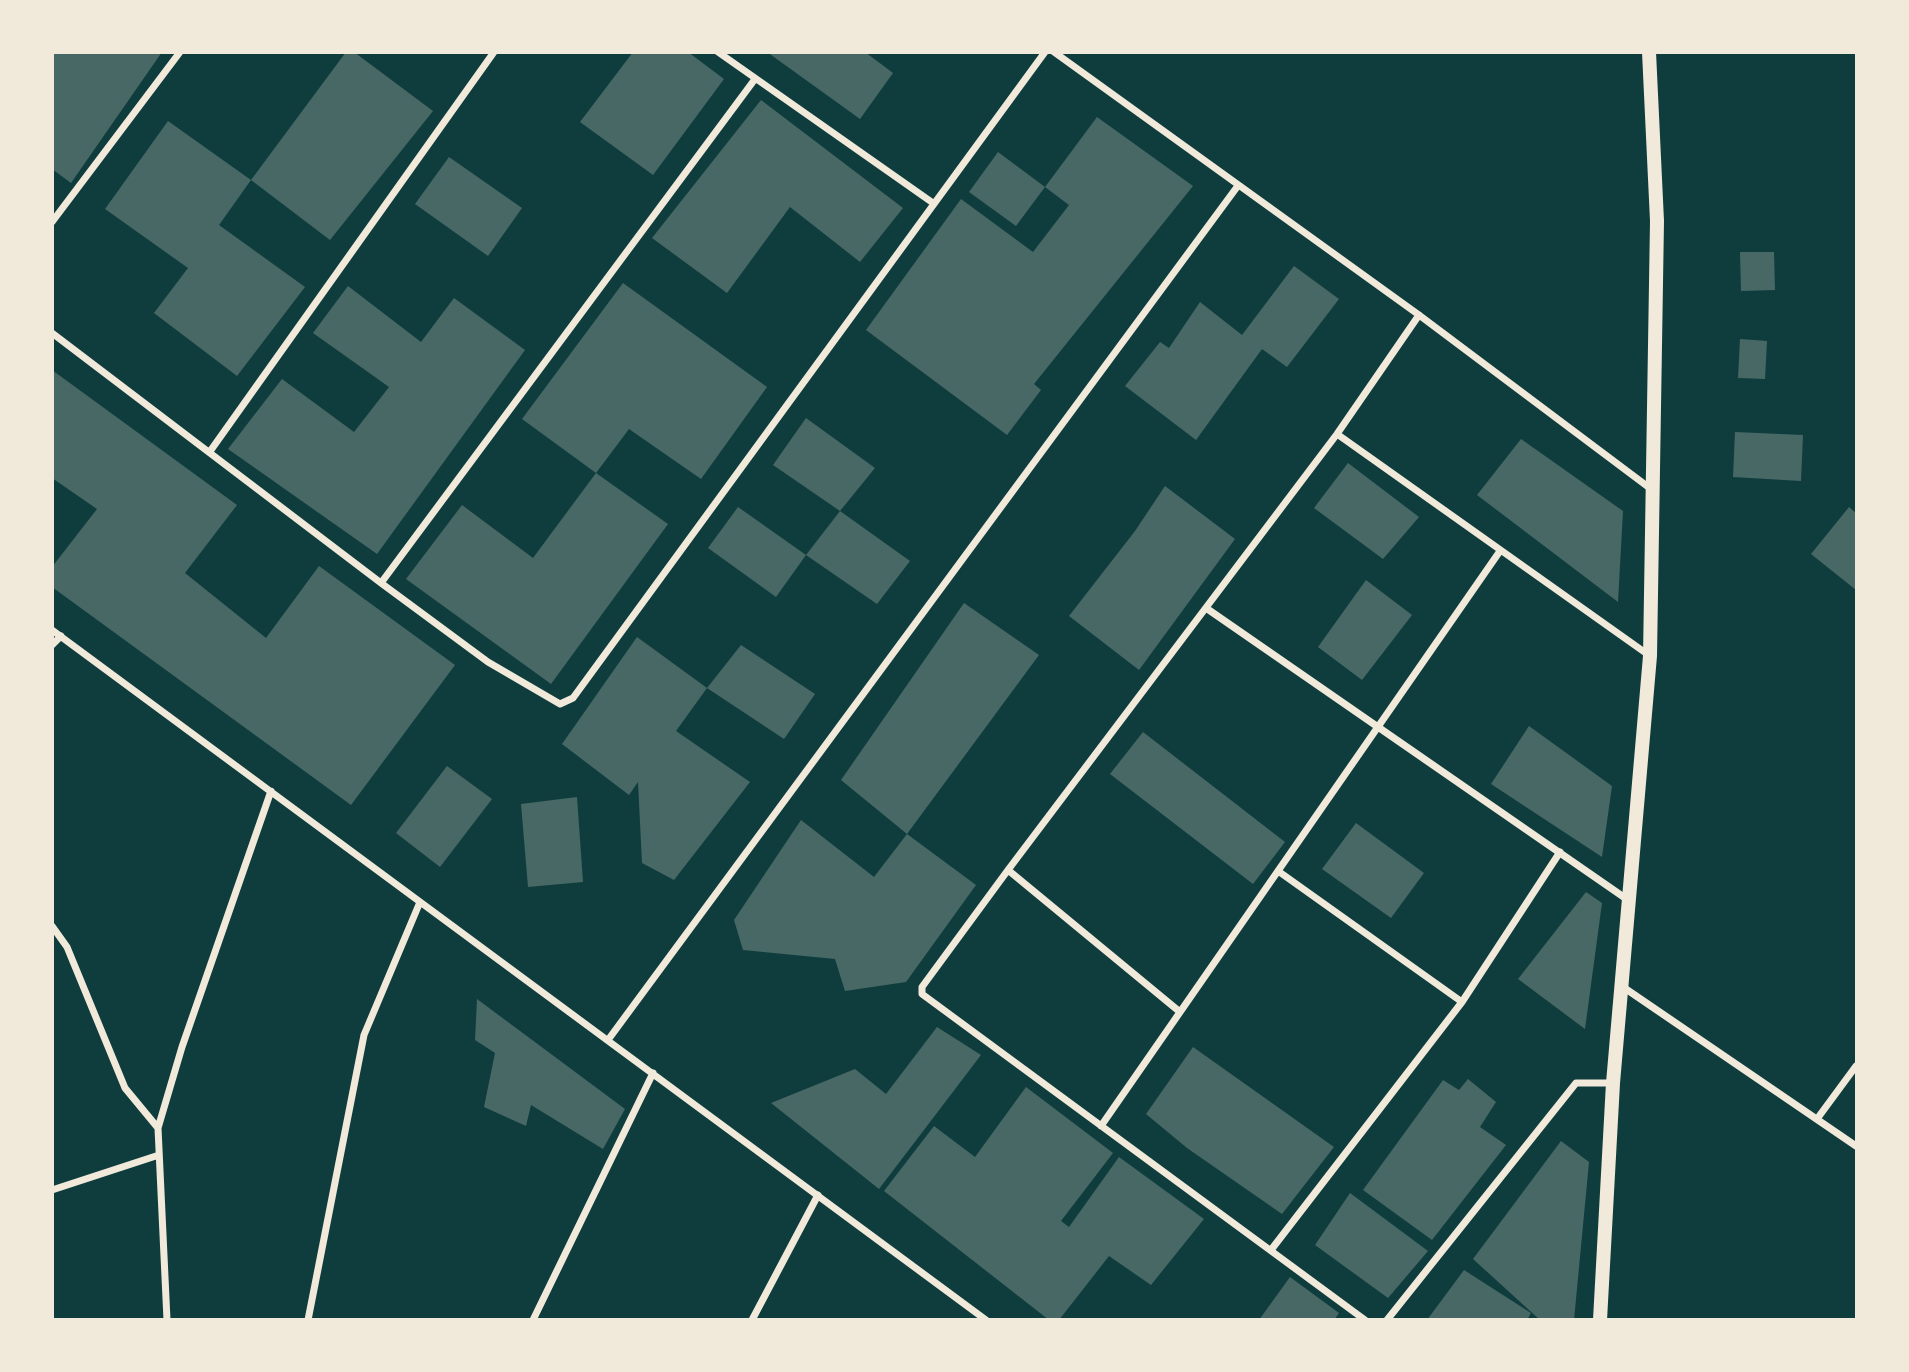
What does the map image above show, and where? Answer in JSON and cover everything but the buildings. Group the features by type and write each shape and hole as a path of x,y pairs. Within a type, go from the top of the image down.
{"main road":[{"path":"1600,1320 1613,1083 1650,656 1657,221 1649,52"}],"street":[{"path":"52,222 180,52"},
{"path":"211,450 494,52"},
{"path":"718,52 933,203"},
{"path":"52,332 488,662 554,703 567,702 1045,52"},
{"path":"1054,52 1237,187 1419,315 1654,491"},
{"path":"381,583 755,79"},
{"path":"608,1040 1237,187"},
{"path":"1365,1320 922,994 922,986 1338,434 1419,315"},
{"path":"1338,434 1650,656"},
{"path":"1101,1126 1500,551"},
{"path":"1206,608 1629,900"},
{"path":"52,629 982,1318"},
{"path":"52,645 61,636"},
{"path":"167,1320 158,1128 182,1047 271,791"},
{"path":"1271,1250 1462,1002 1560,852"},
{"path":"1009,870 1180,1012"},
{"path":"1279,871 1462,1002"},
{"path":"308,1320 364,1035 420,902"},
{"path":"52,926 67,947 125,1088 158,1128"},
{"path":"1622,986 1857,1146"},
{"path":"1817,1119 1857,1066"},
{"path":"533,1320 653,1073"},
{"path":"1387,1320 1576,1083 1613,1083"},
{"path":"52,1190 159,1155"},
{"path":"752,1320 818,1195"}]}
